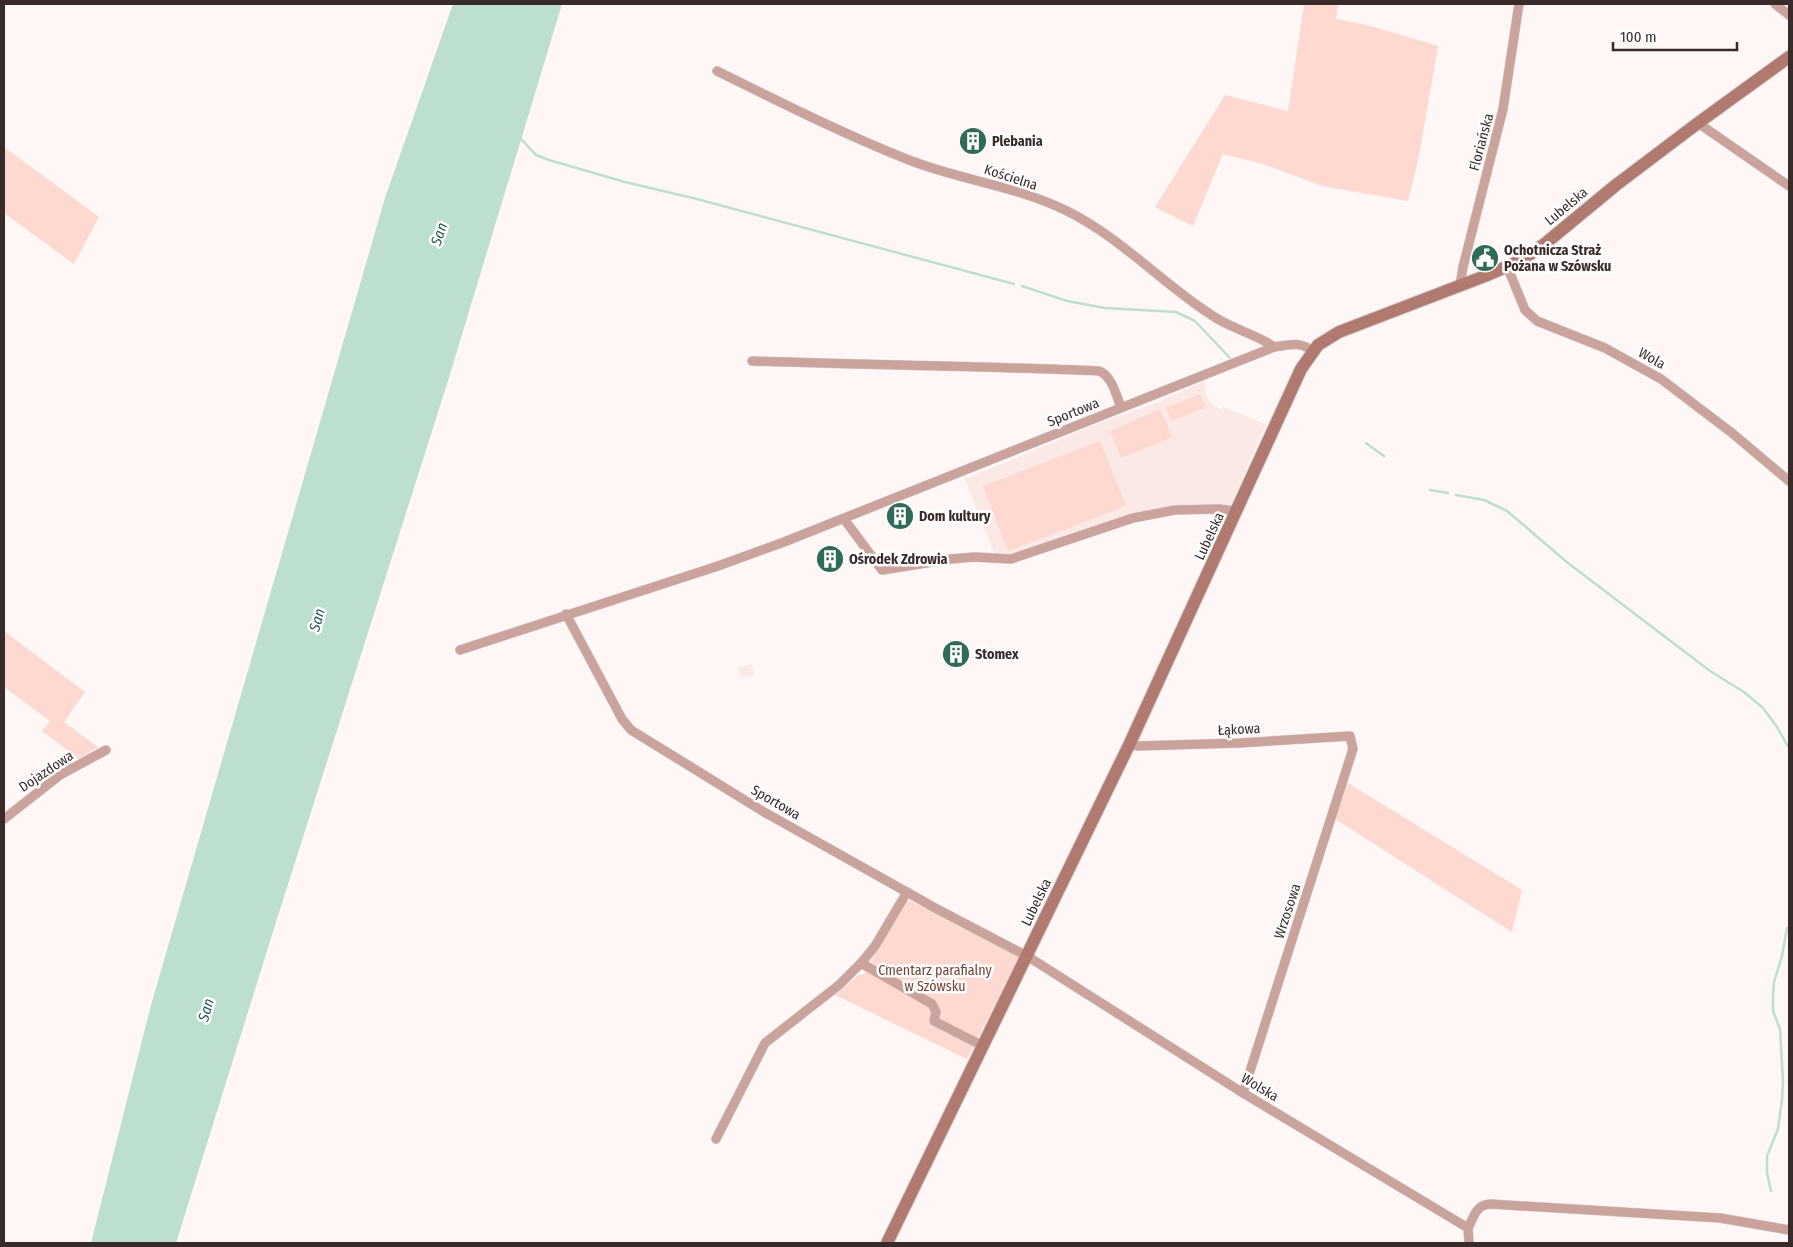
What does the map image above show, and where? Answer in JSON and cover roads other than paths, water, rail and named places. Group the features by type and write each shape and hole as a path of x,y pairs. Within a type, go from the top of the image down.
{"main road":[{"name":"Lubelska","path":"887,1243 1130,743 1298,375 1313,351 1328,338 1348,328 1522,260 1541,247 1616,185 1789,57"}],"street":[{"name":"Floriańska","path":"1460,285 1504,109 1519,4"},
{"path":"1775,4 1789,14"},
{"name":"Kościelna","path":"717,71 849,134 911,160 1016,192 1066,210 1096,227 1205,311 1219,320 1274,347"},
{"path":"1698,123 1789,186"},
{"name":"Wola","path":"1507,266 1525,310 1538,321 1604,348 1661,379 1732,433 1789,481"},
{"name":"Sportowa","path":"460,650 718,566 844,519 1274,347 1298,344 1304,345 1313,351"},
{"path":"752,361 1099,371 1106,374 1109,379 1121,408"},
{"path":"844,519 882,570 974,557 1011,559 1133,518 1175,510 1218,509 1237,511"},
{"name":"Sportowa","path":"566,614 622,719 631,730 764,812 1027,956"},
{"name":"Łąkowa","path":"1130,743 1137,746 1239,743 1350,736"},
{"name":"Wrzosowa","path":"1243,1093 1352,749 1350,736"},
{"name":"Dojazdowa","path":"4,819 60,775 106,750"},
{"path":"716,1138 765,1043 839,985 861,963 875,946 907,892"},
{"name":"Wolska","path":"1027,956 1243,1093 1468,1228"},
{"path":"861,963 932,1004 936,1012 934,1021 983,1046"},
{"path":"1470,1243 1468,1228 1477,1209 1483,1204 1720,1218 1789,1230"}],"water":[{"name":"San","path":"453,4 562,4 447,384 176,1243 91,1243 151,1005 385,198"}],"waterway":[{"path":"521,139 536,155 549,160 625,182 697,199 1014,284"},
{"path":"1022,286 1067,301 1105,308 1176,312 1195,321 1230,358"},
{"path":"1366,443 1384,456"},
{"path":"1430,490 1448,493"},
{"path":"1456,495 1484,500 1507,511 1568,563 1710,671 1744,692 1763,708 1789,748"},
{"path":"1771,1191 1767,1173 1767,1156 1778,1129 1783,1082 1780,1029 1773,1011 1773,995 1774,982 1782,956 1787,928"}],"place":[{"name":"Plebania","path":"973,141"},
{"name":"Ochotnicza Straż Pożana w Szówsku","path":"1485,258"},
{"name":"Dom kultury","path":"900,516"},
{"name":"Ośrodek Zdrowia","path":"830,559"},
{"name":"Stomex","path":"956,654"}],"park label":[{"name":"Cmentarz parafialny w Szówsku","path":"935,978"}]}
